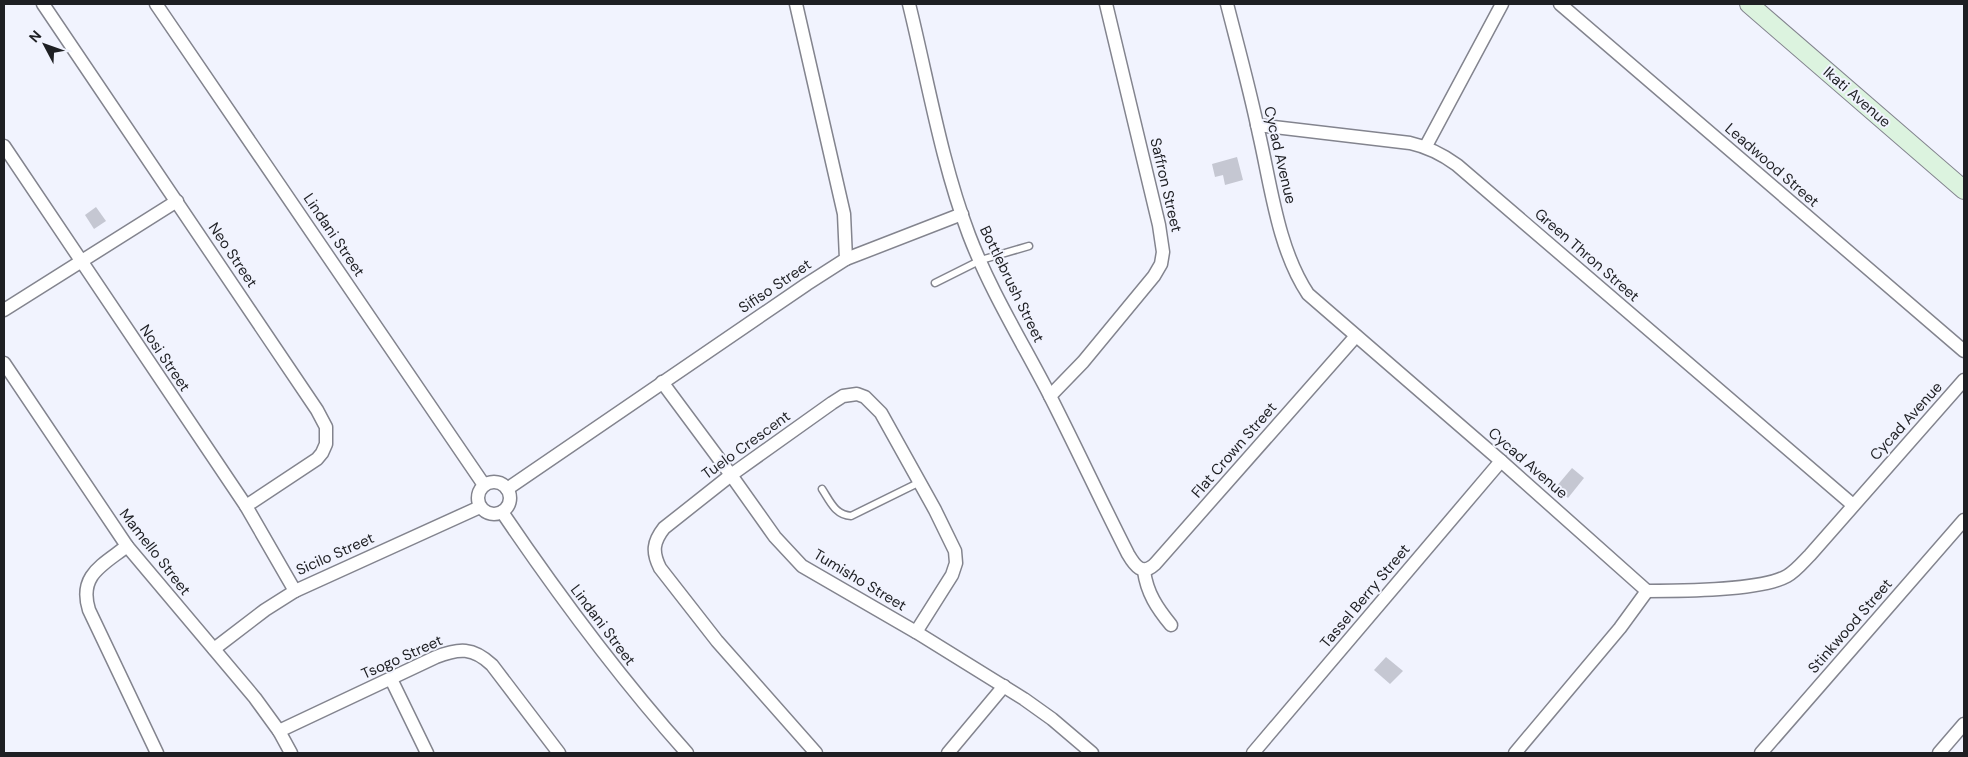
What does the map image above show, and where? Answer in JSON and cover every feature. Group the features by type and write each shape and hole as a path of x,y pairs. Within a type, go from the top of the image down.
{"street":[{"name":"Neo Street","path":"43,4 317,410 326,427 326,444 317,459 246,506"},
{"name":"Lindani Street","path":"156,4 484,485"},
{"path":"796,4 843,207 846,232 846,259"},
{"name":"Bottlebrush Street","path":"909,4 938,130 962,214 981,260 1132,562 1144,571"},
{"name":"Saffron Street","path":"1050,396 1083,362 1145,288 1161,264 1163,252 1159,225 1106,4"},
{"name":"Cycad Avenue","path":"1227,4 1280,225 1295,271 1305,288 1316,302 1501,461 1647,591 1755,585 1772,582 1786,576 1810,555 1964,380"},
{"path":"1426,146 1502,4"},
{"name":"Leadwood Street","path":"1560,4 1964,351"},
{"name":"Ikati Avenue","path":"1749,4 1964,190"},
{"name":"Green Thron Street","path":"1257,125 1391,140 1426,146 1441,154 1457,165 1853,505"},
{"name":"Nosi Street","path":"4,146 80,262 246,506 295,591"},
{"path":"4,310 177,202"},
{"name":"Sifiso Street","path":"507,489 662,382 846,259 962,214"},
{"name":"Flat Crown Street","path":"1144,571 1149,570 1155,564 1356,336"},
{"name":"Mamello Street","path":"4,363 127,546 255,698 279,731 291,753"},
{"name":"Tumisho Street","path":"662,382 732,475 775,537 802,566 1004,686 1052,719 1092,753"},
{"name":"Tuelo Crescent","path":"816,753 717,641 660,568 655,558 654,547 657,536 664,528 732,475 832,403 843,396 857,394 865,397 881,413 920,482 955,552 956,563 952,575 916,632"},
{"name":"Tassel Berry Street","path":"1252,753 1501,461"},
{"path":"496,482 507,489 509,503 502,512 490,514 480,507 478,498 484,485 496,482"},
{"name":"Sicilo Street","path":"214,649 265,610 295,591 480,507"},
{"name":"Lindani Street","path":"502,512 550,582 608,660 687,753"},
{"name":"Stinkwood Street","path":"1761,753 1964,520"},
{"path":"127,546 91,576 87,584 86,599 89,610 157,753"},
{"path":"1144,571 1149,594 1171,625"},
{"path":"1515,753 1620,628 1647,591"},
{"name":"Tsogo Street","path":"279,731 447,652 458,650 476,653 492,665 559,753"},
{"path":"391,679 427,753"},
{"path":"948,753 1004,686"},
{"path":"1939,753 1964,724"}],"lane":[{"path":"935,283 981,260 1029,246"},
{"path":"822,489 836,510 844,515 851,516 920,482"}],"building":[{"path":"1237,157 1243,180 1225,185 1223,175 1215,177 1212,164"},
{"path":"96,207 106,221 94,229 85,215"},
{"path":"1572,468 1584,478 1568,498 1556,487"},
{"path":"1386,657 1403,671 1390,684 1374,670"}]}
